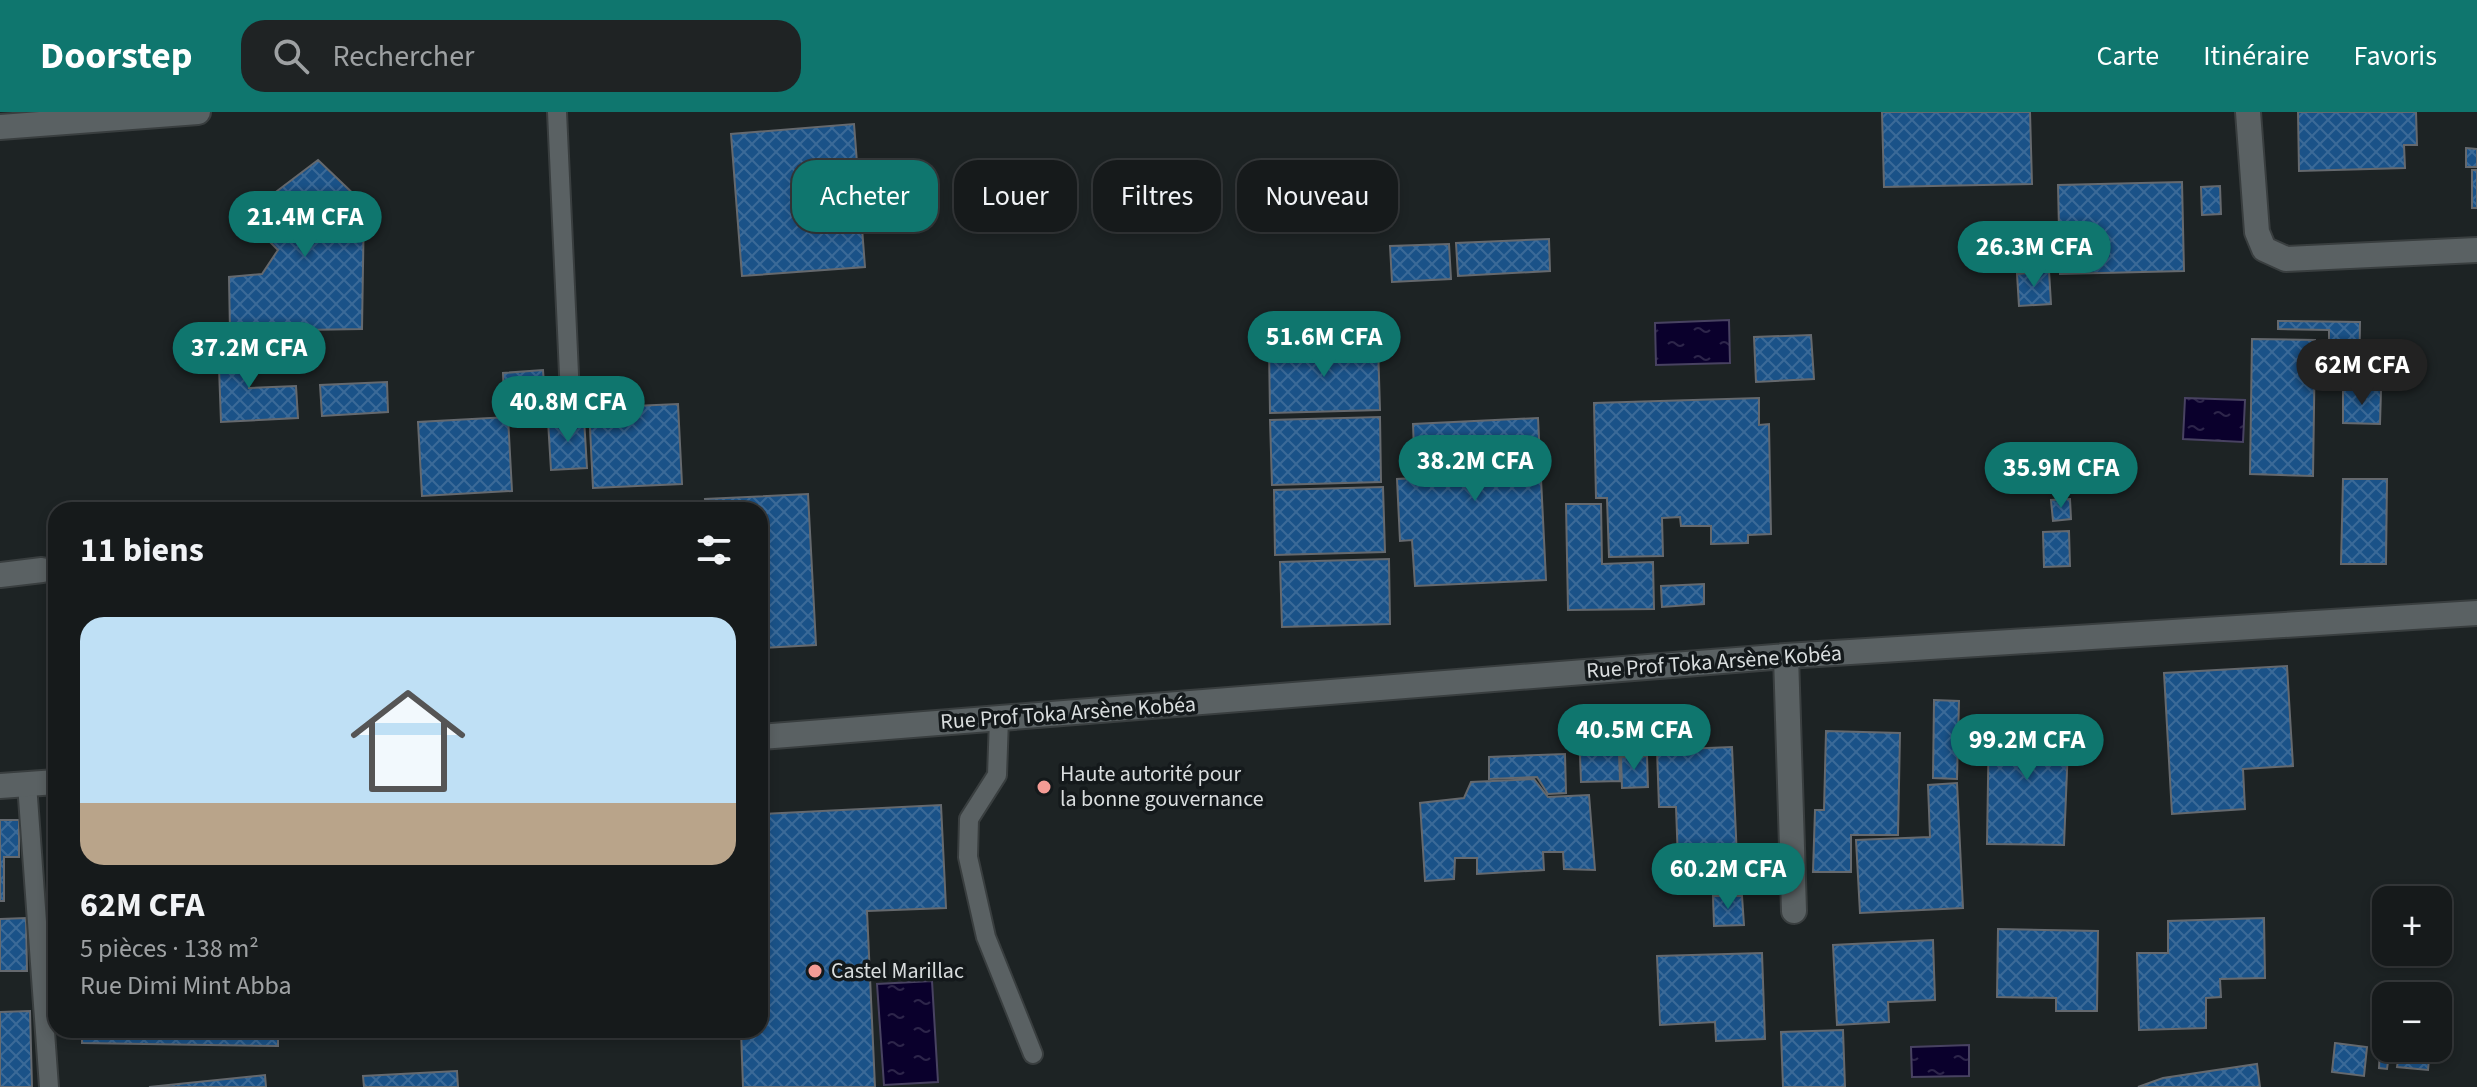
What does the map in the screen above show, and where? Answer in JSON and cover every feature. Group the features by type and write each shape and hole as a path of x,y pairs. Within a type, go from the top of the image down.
{"street":[{"path":"0,127 198,112"},
{"path":"2248,112 2257,232 2264,249 2286,259 2477,250"},
{"path":"0,575 42,570"},
{"name":"Rue Prof Toka Arsène Kobéa","path":"768,736 1786,656 2477,613"},
{"path":"1786,656 1794,911"},
{"path":"0,786 48,783"}],"lane":[{"path":"557,112 570,396"},
{"path":"999,719 997,775 969,819 968,857 986,937 1033,1054"},
{"path":"27,784 49,1087"}],"water":[{"path":"1729,320 1730,363 1656,365 1655,323"},
{"path":"2185,398 2245,400 2243,442 2183,439"},
{"path":"932,981 938,1082 884,1085 877,984"},
{"path":"1969,1045 1969,1076 1912,1077 1911,1047"}],"building":[{"path":"1882,112 2030,112 2032,184 1884,187"},
{"path":"2298,112 2416,112 2417,145 2404,145 2405,168 2299,171"},
{"path":"854,124 857,160 792,160 792,232 862,232 865,267 742,276 731,134"},
{"path":"2466,148 2477,149 2477,167 2466,167"},
{"path":"318,160 364,204 362,329 230,331 229,277 262,274 278,250 244,216"},
{"path":"2472,170 2477,170 2477,208 2472,208"},
{"path":"2182,182 2184,271 2060,274 2058,185"},
{"path":"2220,186 2221,214 2202,215 2201,187"},
{"path":"1549,239 1550,271 1458,276 1456,243"},
{"path":"1449,244 1451,279 1392,282 1390,246"},
{"path":"2049,271 2051,304 2019,306 2017,274"},
{"path":"2278,321 2360,322 2359,388 2329,388 2329,330 2278,329"},
{"path":"1811,335 1814,379 1756,382 1754,337"},
{"path":"246,339 249,388 296,386 298,418 221,422 218,340"},
{"path":"2252,339 2315,340 2313,476 2250,474"},
{"path":"1378,345 1380,410 1270,413 1269,348"},
{"path":"543,370 545,397 504,399 503,373"},
{"path":"387,382 388,412 322,416 320,385"},
{"path":"2343,390 2381,390 2380,424 2343,423"},
{"path":"1759,398 1759,425 1769,424 1771,534 1748,535 1748,543 1711,544 1711,526 1681,526 1680,517 1662,518 1663,556 1609,557 1607,498 1596,498 1594,403"},
{"path":"678,404 682,484 593,488 589,408"},
{"path":"508,417 512,491 422,496 418,422"},
{"path":"1380,417 1381,482 1272,485 1270,420"},
{"path":"584,418 587,468 551,470 548,421"},
{"path":"1538,418 1546,580 1415,586 1412,540 1400,541 1397,479 1415,478 1413,424"},
{"path":"2343,479 2387,479 2386,564 2341,564"},
{"path":"1383,487 1385,552 1275,555 1274,490"},
{"path":"808,494 816,645 768,648 768,502 705,502 705,499"},
{"path":"2070,499 2071,519 2053,521 2051,500"},
{"path":"1566,504 1601,504 1602,564 1653,562 1654,609 1568,610"},
{"path":"2069,531 2070,566 2044,567 2043,532"},
{"path":"1389,559 1390,624 1282,627 1280,562"},
{"path":"1704,584 1704,604 1662,607 1661,586"},
{"path":"2287,666 2293,766 2243,769 2245,809 2172,814 2164,673"},
{"path":"1934,700 1959,701 1957,779 1933,778"},
{"path":"1989,719 2069,721 2064,845 1987,844"},
{"path":"1618,726 1620,781 1581,782 1579,728"},
{"path":"1826,731 1900,733 1898,835 1851,835 1851,872 1813,872 1815,810 1824,810"},
{"path":"1732,747 1737,858 1678,861 1676,807 1659,807 1657,750"},
{"path":"1565,754 1566,793 1548,794 1537,777 1489,779 1489,757"},
{"path":"1647,756 1648,787 1622,788 1621,757"},
{"path":"1534,779 1548,797 1589,795 1595,870 1564,869 1563,852 1543,852 1544,870 1477,874 1477,858 1455,858 1454,879 1425,881 1420,803 1464,798 1471,782"},
{"path":"1957,783 1963,908 1860,913 1856,840 1930,837 1928,785"},
{"name":"Castel Marillac","path":"941,805 946,908 867,911 875,1087 743,1087 741,1038 768,1038 768,814"},
{"path":"0,820 19,820 19,857 4,857 4,901 0,901"},
{"path":"1713,896 1742,896 1744,925 1714,926"},
{"path":"26,918 27,971 0,971 0,919"},
{"path":"2264,918 2265,978 2220,979 2221,997 2206,998 2206,1028 2139,1030 2137,953 2168,953 2168,921"},
{"path":"1998,929 2098,931 2097,1011 2056,1011 2056,998 1997,997"},
{"path":"1933,940 1935,1000 1888,1002 1889,1022 1837,1025 1833,945"},
{"path":"1762,953 1765,1039 1716,1041 1715,1022 1660,1025 1657,956"},
{"path":"30,1011 32,1087 0,1087 0,1012"},
{"path":"1843,1030 1845,1087 1783,1087 1781,1032"},
{"path":"82,1038 278,1038 278,1046 82,1043"},
{"path":"2335,1043 2367,1047 2364,1076 2332,1072"},
{"path":"2379,1062 2388,1062 2387,1069 2379,1068"},
{"path":"2398,1062 2429,1062 2428,1070 2397,1067"},
{"path":"2257,1064 2260,1087 2138,1087 2163,1078"},
{"path":"457,1071 458,1087 364,1087 363,1076"},
{"path":"265,1075 266,1087 149,1087"}],"place":[{"name":"Haute autorité pour la bonne gouvernance","path":"1044,787"},
{"name":"Castel Marillac","path":"815,971"}]}
